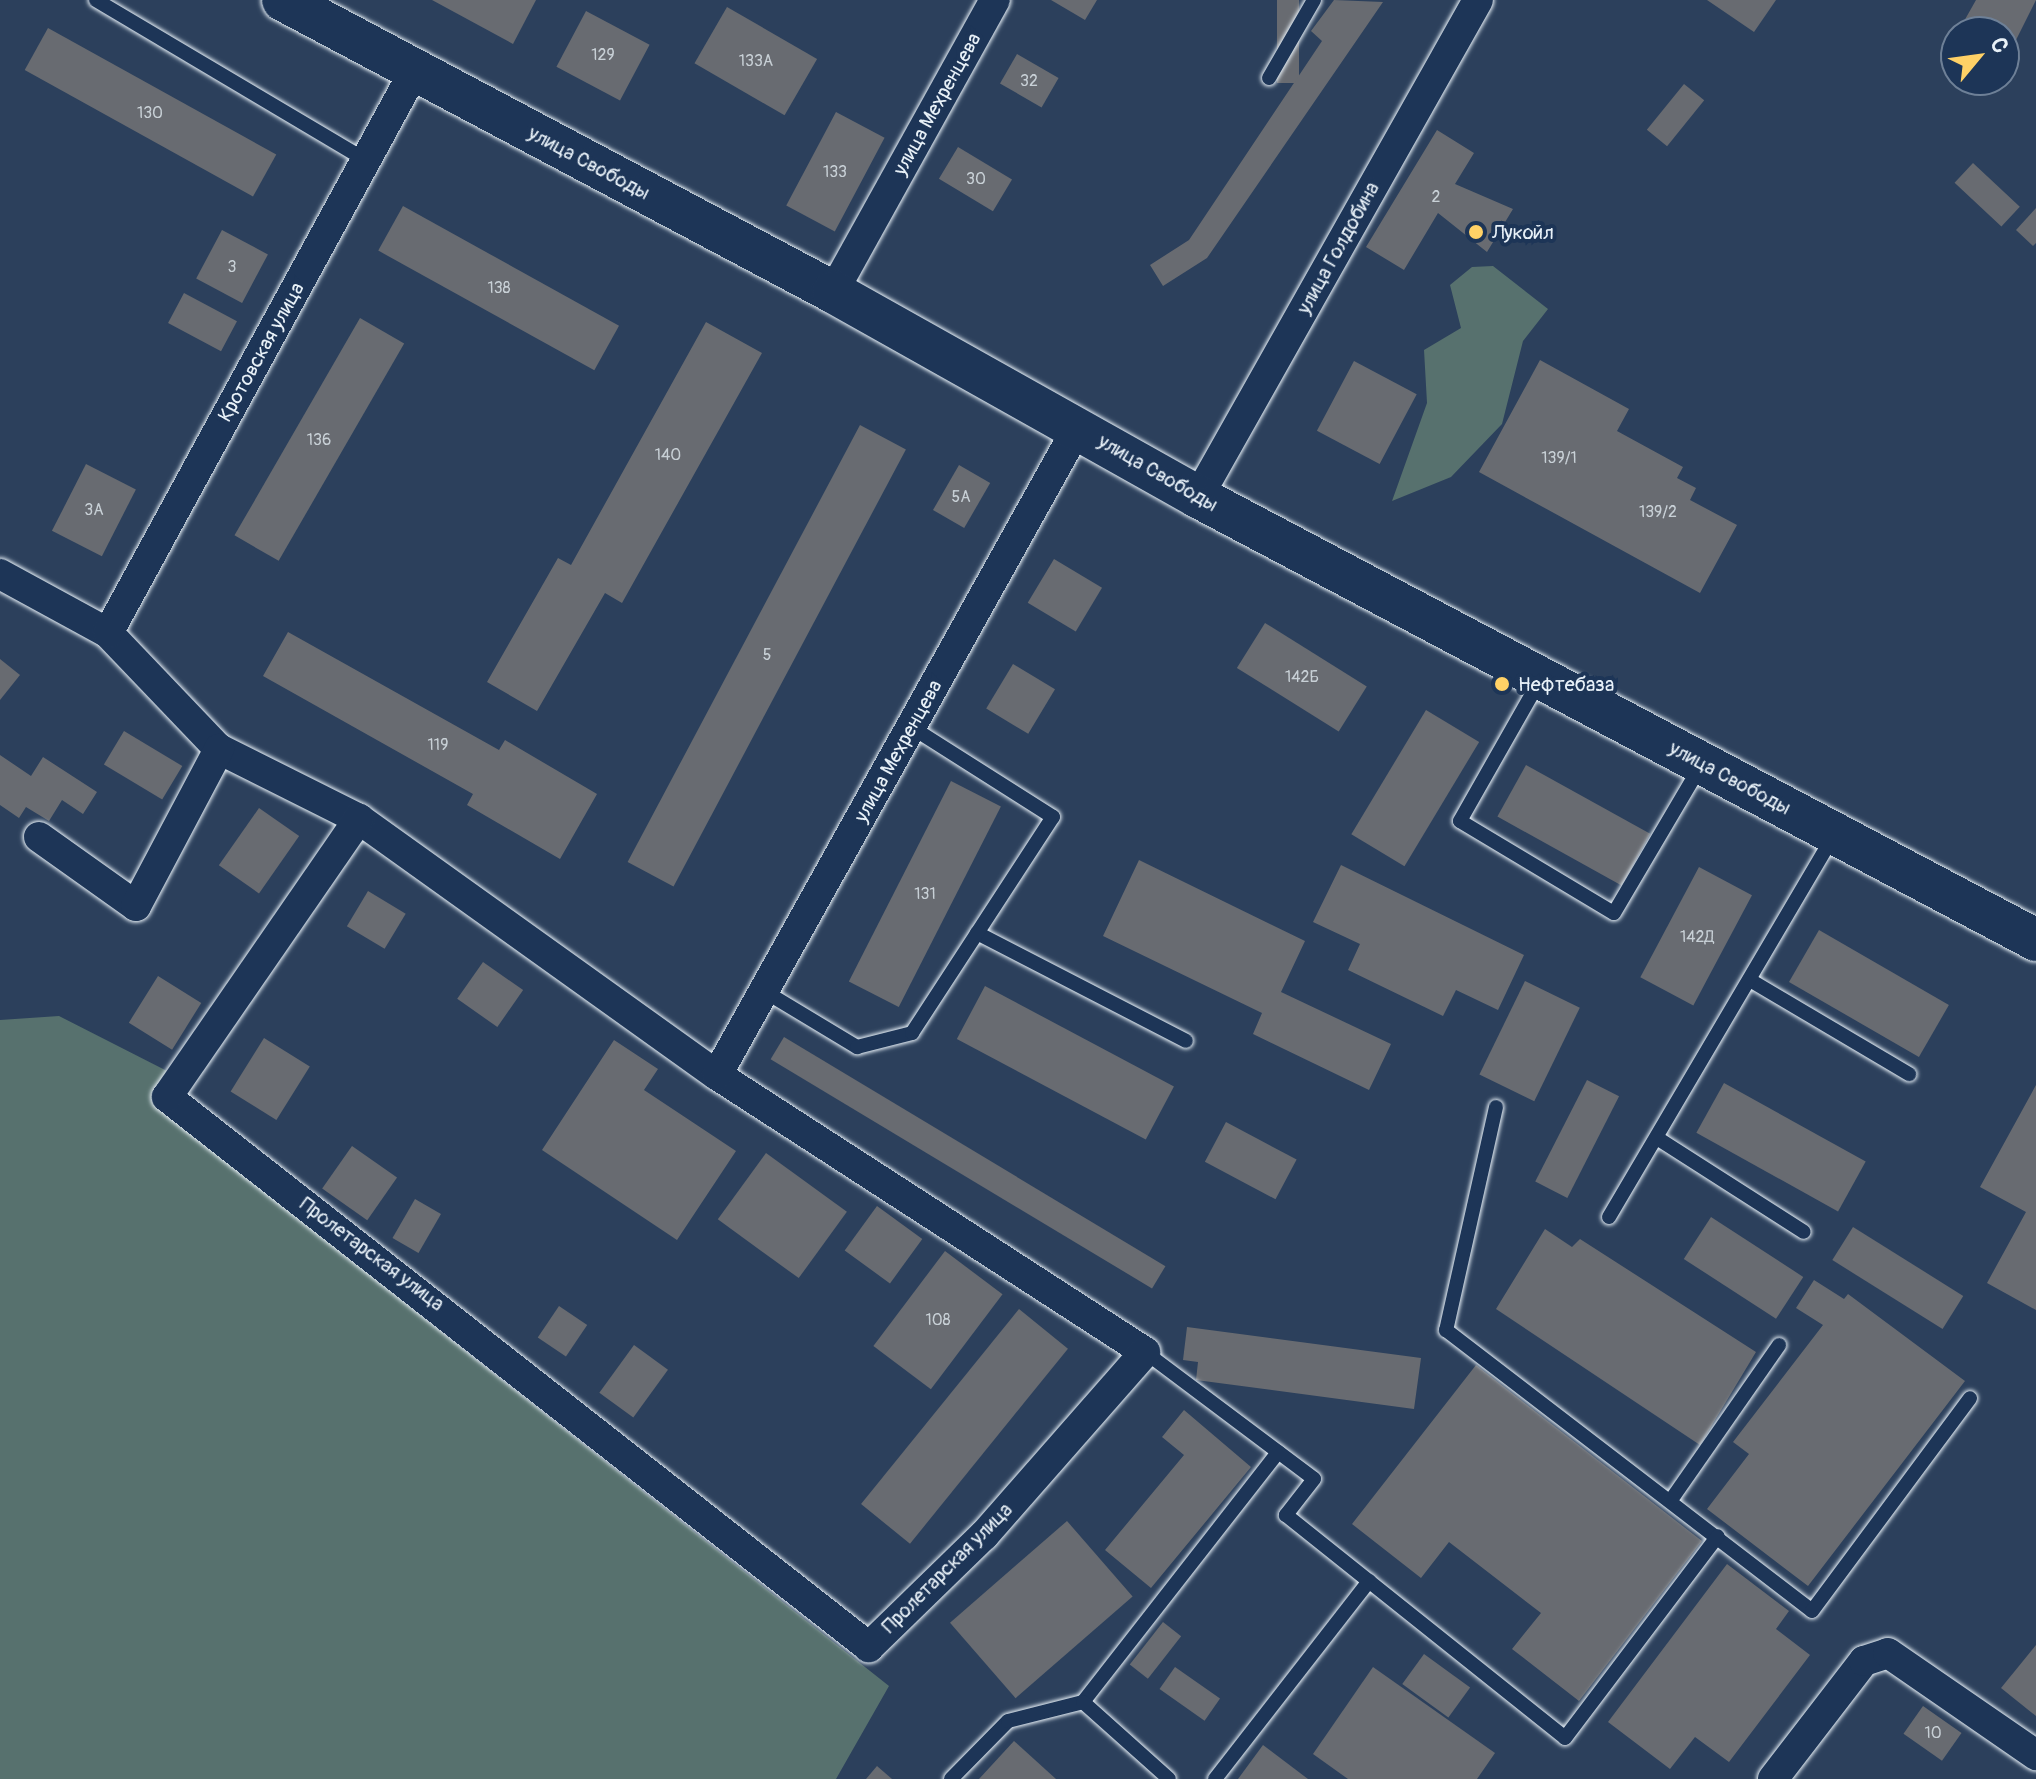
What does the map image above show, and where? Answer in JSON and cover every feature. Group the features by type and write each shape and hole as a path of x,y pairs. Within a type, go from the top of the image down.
{"main road":[{"name":"улица Свободы","path":"283,0 833,292 1198,497 2036,940"}],"street":[{"name":"улица Мехренцева","path":"833,292 995,0"},
{"name":"улица Голдобина","path":"1198,497 1478,0"},
{"name":"Кротовская улица","path":"108,633 415,70"},
{"name":"улица Мехренцева","path":"717,1075 1078,427"},
{"path":"0,574 108,633 219,749 359,819 717,1075 1145,1352"},
{"path":"39,837 136,906 219,749"},
{"name":"Пролетарская улица","path":"359,819 167,1097 869,1647 984,1535 1145,1352"},
{"path":"1773,1779 1864,1661 1888,1653 2036,1755"}],"lane":[{"path":"96,0 366,160"},
{"path":"1269,78 1314,0"},
{"path":"1541,678 1460,821 1614,913 1702,763"},
{"path":"764,991 857,1047 912,1033 1053,817 911,727"},
{"path":"1609,1217 1835,833"},
{"path":"977,933 1186,1041"},
{"path":"1750,980 1909,1074"},
{"path":"1496,1107 1446,1330 1812,1611 1970,1398"},
{"path":"1657,1138 1804,1232"},
{"path":"1671,1500 1779,1345"},
{"path":"1145,1352 1314,1479 1286,1515 1565,1738 1718,1536"},
{"path":"951,1779 1008,1721 1083,1702 1278,1452"},
{"path":"1215,1779 1369,1581"},
{"path":"1083,1702 1169,1779"}],"green space":[{"path":"1493,266 1548,309 1523,341 1502,424 1451,477 1392,501 1427,403 1424,350 1461,328 1450,285 1472,267"},
{"path":"59,1016 169,1072 161,1110 889,1686 836,1779 0,1779 0,1020"}],"building":[{"path":"432,0 536,0 513,44"},
{"path":"1051,0 1097,0 1085,20"},
{"path":"1277,0 1299,0 1299,83 1277,83"},
{"path":"1334,0 1383,2 1207,258 1163,286 1150,265 1189,240 1322,41 1311,31"},
{"path":"1707,0 1776,0 1754,32"},
{"path":"1976,0 2036,0 2020,32 2020,16 1967,16"},
{"path":"727,7 817,59 785,115 694,63"},
{"path":"586,11 650,45 620,100 556,67"},
{"path":"48,28 276,155 253,197 25,70"},
{"path":"1017,54 1059,78 1042,107 1000,83"},
{"path":"1684,84 1704,100 1667,146 1647,130"},
{"path":"836,112 885,138 835,231 786,206"},
{"path":"1437,130 1474,153 1455,184 1513,209 1487,252 1438,213 1404,270 1366,247"},
{"path":"958,147 1012,179 993,211 939,179"},
{"path":"1973,163 2020,207 2001,226 1955,183"},
{"path":"403,206 619,326 594,370 378,251"},
{"path":"2036,208 2036,243 2033,246 2016,230"},
{"path":"222,230 268,254 242,303 196,279"},
{"path":"184,293 237,321 221,351 168,323"},
{"path":"360,318 404,344 279,561 235,535"},
{"path":"706,322 762,353 622,603 605,593 537,711 487,682 558,558 571,565"},
{"path":"1540,360 1629,409 1617,431 1683,467 1677,478 1696,488 1690,500 1737,525 1700,593 1479,472"},
{"path":"1354,361 1417,394 1380,464 1317,431"},
{"path":"860,425 906,449 674,886 628,862"},
{"path":"86,464 136,489 102,556 52,531"},
{"path":"959,465 990,483 964,528 933,510"},
{"path":"1054,559 1102,588 1076,632 1028,603"},
{"path":"1265,623 1367,687 1339,732 1237,668"},
{"path":"288,632 499,750 505,740 597,794 560,859 467,805 473,794 263,676"},
{"path":"0,659 20,675 0,700"},
{"path":"1013,664 1055,689 1028,734 986,709"},
{"path":"1426,710 1479,742 1404,866 1351,834"},
{"path":"124,731 182,766 162,799 104,764"},
{"path":"0,755 31,776 43,757 97,792 83,814 62,800 49,821 26,807 19,818 0,805"},
{"path":"1526,765 1650,834 1622,885 1497,817"},
{"path":"951,781 1001,806 899,1007 849,981"},
{"path":"259,808 299,836 259,893 219,865"},
{"path":"1139,860 1305,941 1281,992 1391,1044 1369,1090 1253,1034 1262,1013 1103,936"},
{"path":"1341,865 1524,955 1498,1010 1456,990 1443,1016 1348,970 1360,944 1313,922"},
{"path":"1699,867 1752,895 1693,1006 1640,977"},
{"path":"368,891 406,914 385,949 347,926"},
{"path":"1819,930 1949,1005 1919,1057 1789,982"},
{"path":"483,962 523,990 497,1027 457,999"},
{"path":"158,976 201,1003 172,1050 129,1023"},
{"path":"1525,981 1580,1008 1534,1101 1479,1074"},
{"path":"985,986 1174,1086 1146,1139 957,1039"},
{"path":"784,1037 1165,1266 1152,1288 771,1059"},
{"path":"264,1038 310,1067 276,1120 231,1091"},
{"path":"614,1040 658,1069 644,1090 736,1151 677,1240 542,1150"},
{"path":"1587,1080 1619,1096 1567,1198 1535,1182"},
{"path":"1724,1083 1866,1162 1838,1211 1696,1133"},
{"path":"2036,1085 2036,1310 1987,1283 2026,1212 1980,1187"},
{"path":"1226,1122 1297,1160 1276,1199 1205,1162"},
{"path":"352,1146 397,1178 367,1220 322,1189"},
{"path":"766,1153 847,1212 799,1278 718,1219"},
{"path":"415,1199 441,1214 418,1253 392,1238"},
{"path":"877,1206 922,1239 890,1283 845,1250"},
{"path":"1711,1217 1803,1277 1776,1319 1684,1259"},
{"path":"1853,1227 1963,1296 1943,1329 1832,1260"},
{"path":"1545,1229 1572,1247 1580,1239 1756,1352 1700,1445 1496,1309"},
{"path":"945,1251 1003,1294 931,1389 873,1346"},
{"path":"1814,1280 1844,1299 1848,1294 1965,1381 1808,1586 1707,1509 1749,1454 1733,1442 1823,1325 1796,1308"},
{"path":"559,1306 587,1325 566,1357 538,1338"},
{"path":"1019,1309 1068,1349 910,1544 861,1504"},
{"path":"1187,1327 1421,1358 1414,1409 1196,1380 1198,1362 1183,1360"},
{"path":"634,1345 668,1370 633,1417 599,1393"},
{"path":"1476,1365 1702,1541 1579,1701 1512,1649 1541,1613 1449,1542 1421,1578 1352,1524"},
{"path":"1184,1410 1251,1467 1151,1588 1105,1550 1184,1455 1162,1437"},
{"path":"1067,1521 1133,1596 1016,1698 950,1623"},
{"path":"1727,1564 1789,1611 1776,1629 1810,1655 1729,1762 1695,1737 1670,1769 1608,1722"},
{"path":"1163,1622 1181,1636 1148,1679 1130,1665"},
{"path":"2036,1645 2036,1716 2001,1688"},
{"path":"1424,1654 1470,1688 1448,1717 1402,1684"},
{"path":"1175,1667 1220,1699 1205,1721 1160,1689"},
{"path":"1373,1667 1495,1753 1477,1779 1348,1779 1313,1754"},
{"path":"1923,1706 1962,1733 1942,1761 1903,1734"},
{"path":"1014,1741 1056,1779 979,1779"},
{"path":"1263,1745 1308,1779 1238,1779"},
{"path":"877,1766 892,1779 866,1779"}],"place":[{"name":"Лукойл","path":"1476,232"},
{"name":"Нефтебаза","path":"1502,684"}]}
